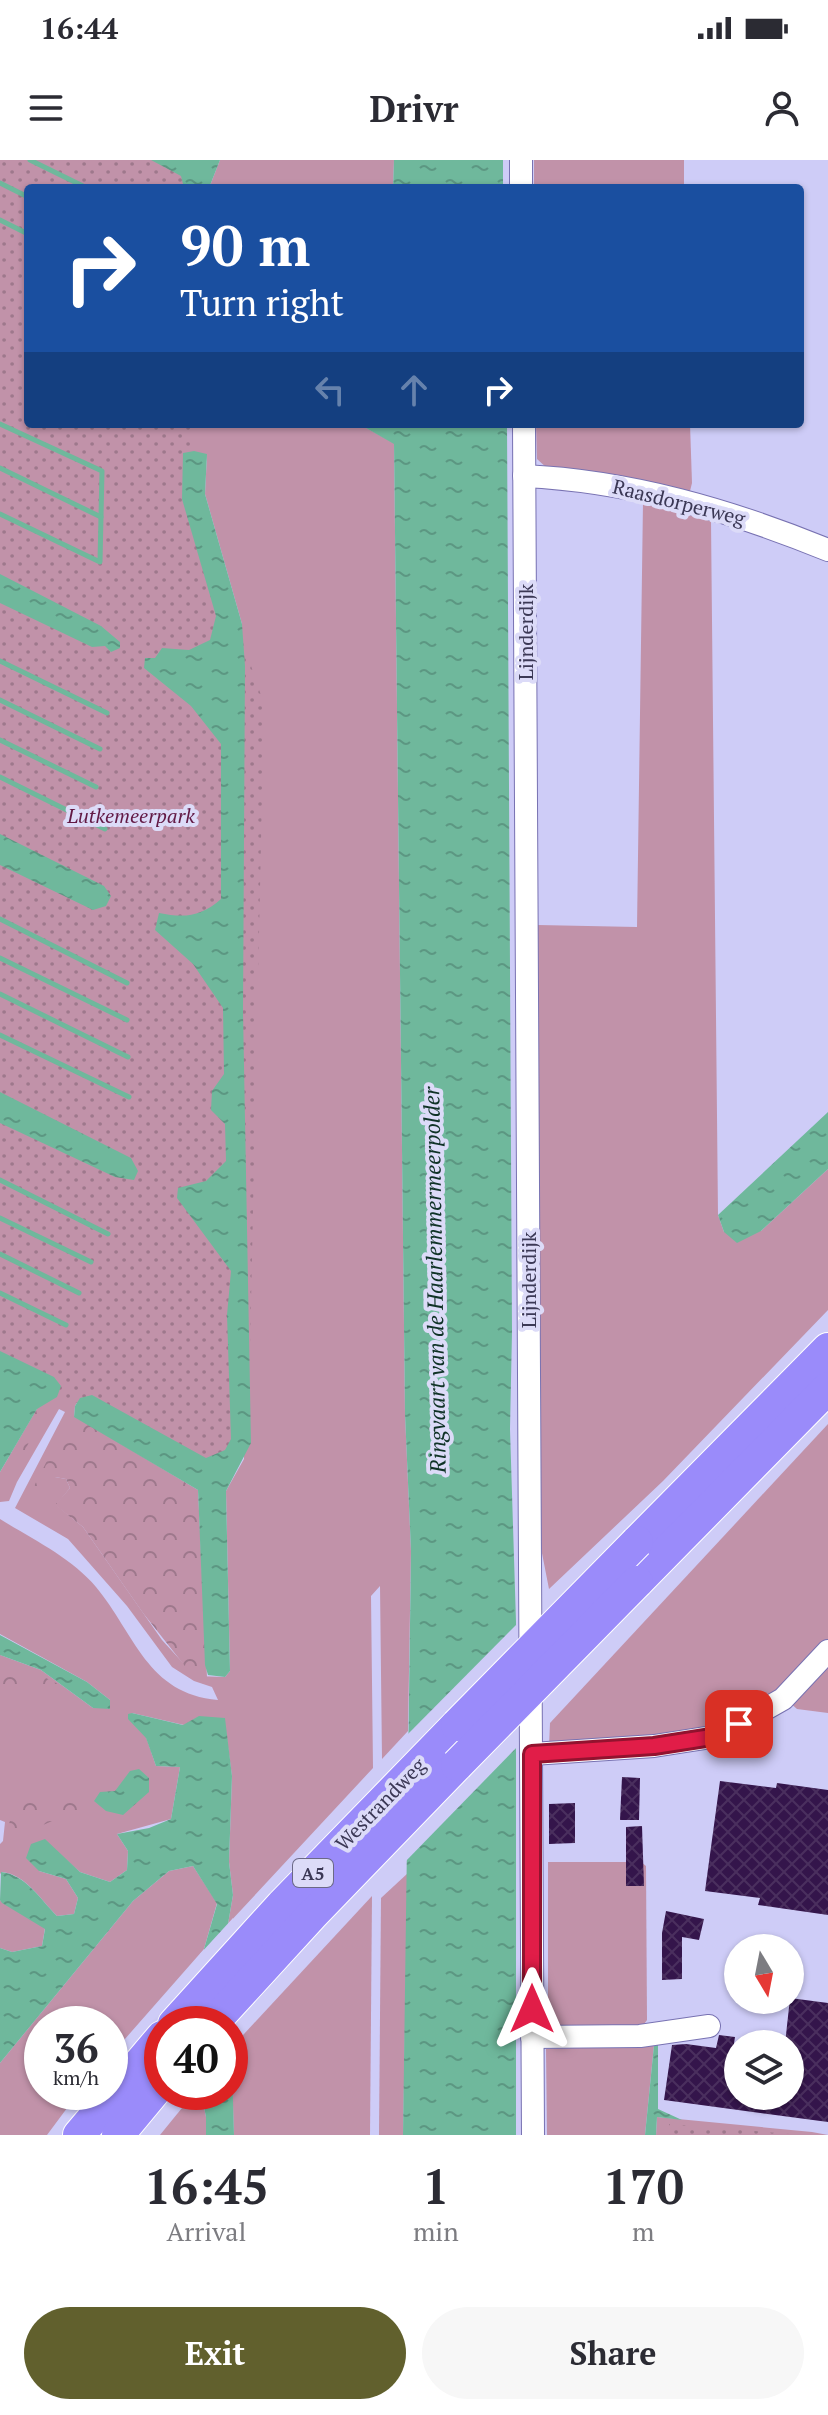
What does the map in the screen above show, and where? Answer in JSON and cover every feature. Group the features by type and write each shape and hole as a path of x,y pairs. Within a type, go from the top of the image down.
{"highway":[{"name":"Westrandweg","path":"190,2006 282,1905 828,1349"},
{"name":"Westrandweg","path":"229,2006 457,1765 828,1388"},
{"path":"98,2127 144,2062"},
{"path":"98,2127 144,2095"}],"street":[{"path":"521,160 521,184"},
{"name":"Lijnderdijk","path":"524,428 533,2135"},
{"name":"Raasdorperweg","path":"524,476 594,482 697,503 828,550"},
{"path":"532,1754 654,1746 718,1736 783,1699 828,1651"},
{"path":"532,2037 640,2036 709,2026"}],"green space":[{"name":"Lutkemeerpark","path":"0,160 201,160 195,184 24,184 24,428 194,428 193,496 264,704 248,1441 198,1464 0,1364"},
{"path":"220,160 394,160 393,184 211,184"},
{"path":"534,160 684,160 684,184 534,184"},
{"path":"10,417 24,424 24,428 33,428 97,458 77,428 366,428 394,443 405,1414 411,1551 408,1731 382,1759 380,1586 371,1596 373,1768 228,1924 233,1895 229,1862 232,1776 224,1718 184,1725 132,1713 129,1719 146,1737 156,1766 180,1767 171,1819 117,1834 128,1851 127,1870 110,1882 80,1872 63,1857 39,1871 66,1879 78,1898 74,1914 57,1916 18,1877 0,1874 0,1844 5,1822 0,1820 0,1655 41,1670 93,1708 110,1708 110,1700 87,1682 0,1634 0,1519 51,1550 86,1577 110,1605 158,1674 194,1695 218,1700 212,1687 194,1681 172,1667 127,1606 68,1539 15,1508 65,1412 59,1409 9,1501 0,1502 0,1472 37,1409","holes":["207,454 205,494 242,624 244,1459 226,1491 230,1671 225,1677 195,1676 162,1640 83,1527 56,1505 70,1488 66,1479 55,1477 71,1415 74,1417 80,1398"]},
{"path":"536,428 690,428 692,483 689,495 548,469 537,459"},
{"path":"643,502 711,521 718,1215 724,1232 761,1231 828,1169 828,1310 663,1481 549,1589 540,1543 538,925 637,927"},
{"path":"47,1403 18,1461 12,1452 37,1409"},
{"path":"71,1414 198,1490 207,1677 195,1677 188,1670 143,1613 83,1527 55,1505 70,1488 66,1479 55,1477 42,1493 30,1494"},
{"path":"828,1424 828,1642 781,1689 723,1727 549,1746 550,1723"},
{"path":"0,1655 62,1686 48,1696 0,1686"},
{"path":"828,1661 828,1713 797,1709 788,1701"},
{"path":"64,1792 77,1800 77,1810 25,1833 8,1826 18,1800"},
{"path":"548,1862 641,1862 646,1866 647,2020 642,2027 548,2029"},
{"path":"193,1866 217,1903 204,1949 154,2006 144,2006 144,2017 128,2036 128,2006 47,2006 133,1901 169,1871"},
{"path":"408,1873 403,2135 379,2135 381,1898"},
{"path":"372,1896 370,2135 234,2135 233,2110 248,2110 248,2030"},
{"path":"0,1900 45,1928 42,1946 12,1952 0,1948"},
{"path":"24,2034 24,2110 66,2110 47,2135 0,2135 0,2063"},
{"path":"654,2045 645,2135 547,2135 546,2049"},
{"path":"180,2110 205,2110 206,2135 160,2135"},
{"path":"657,2117 812,2132 828,2135 656,2135"},
{"path":"669,2124 802,2135 669,2135"}],"water":[{"path":"151,160 220,160 211,184 183,184 181,176"},
{"path":"394,160 503,160 503,184 393,184"},
{"name":"Ringvaart van de Haarlemmermeerpolder","path":"366,428 507,428 510,1429 516,1622 516,2135 403,2135 411,1551 405,1414 394,444"},
{"path":"194,451 207,454 205,494 242,624 245,666 243,1012 251,1443 226,1491 230,1671 225,1677 208,1675 205,1665 198,1490 74,1417 80,1398 92,1395 206,1458 225,1450 231,1439 227,1315 231,1271 177,1198 178,1188 206,1181 226,1161 225,1124 211,1110 212,1091 224,1074 223,1008 193,964 155,930 159,913 192,915 221,899 221,744 191,706 144,668 145,658 155,658 162,648 189,650 210,640 216,616 182,499 183,453"},
{"path":"0,574 101,626 120,642 120,648 111,652 105,646 92,647 0,603"},
{"path":"0,834 104,886 111,896 106,906 93,910 0,865"},
{"path":"0,1092 131,1158 138,1171 134,1180 115,1177 0,1123"},
{"path":"828,1112 828,1169 761,1231 737,1243 724,1232 718,1215"},
{"path":"0,1351 54,1377 61,1386 57,1397 37,1409 0,1472"},
{"path":"0,1635 87,1682 110,1700 110,1709 93,1708 41,1670 0,1655"},
{"path":"128,1714 183,1725 199,1716 225,1718 232,1776 229,1862 233,1895 228,1924 230,2006 224,2006 204,1949 217,1904 193,1866 169,1871 133,1901 47,2006 24,2006 24,2034 0,2063 0,1948 12,1952 42,1946 45,1929 2,1903 1,1872 18,1877 57,1916 74,1914 78,1898 66,1879 39,1871 26,1858 31,1844 45,1839 80,1872 110,1882 127,1870 128,1851 117,1834 149,1828 171,1819 180,1767 156,1766 146,1738 128,1719"},
{"path":"139,1769 149,1778 149,1792 123,1815 106,1811 94,1801 100,1792 115,1791 130,1771"},
{"path":"654,2045 658,2045 658,2109 682,2120 657,2117 656,2135 645,2135"},
{"path":"205,2110 233,2110 234,2135 206,2135"}],"pier":[{"path":"520,1621 520,1744 404,1863 404,1738"},
{"path":"233,1918 234,2006 199,2006 200,1954"}],"building":[{"path":"622,1777 640,1778 639,1820 620,1820"},
{"path":"720,1781 776,1788 777,1783 828,1790 828,1915 758,1905 760,1898 705,1891"},
{"path":"575,1803 575,1843 549,1844 549,1804"},
{"path":"642,1826 644,1886 626,1886 626,1827"},
{"path":"666,1911 704,1919 699,1940 682,1937 682,1979 662,1980 662,1933"},
{"path":"804,2000 828,2003 828,2122 739,2110 804,2110 804,2030 787,2030 788,2014 804,2014"},
{"path":"719,2035 724,2036 724,2108 664,2100 672,2045 716,2048"}],"waterway":[{"path":"30,160 79,184"},
{"path":"0,183 24,195"},
{"path":"0,220 24,232"},
{"path":"0,424 102,471 100,562 0,514"},
{"path":"0,468 101,517"},
{"path":"0,661 107,713"},
{"path":"0,700 100,749"},
{"path":"0,740 96,787"},
{"path":"0,777 105,829"},
{"path":"0,919 127,983"},
{"path":"0,958 127,1020"},
{"path":"0,994 128,1057"},
{"path":"0,1035 129,1097"},
{"path":"0,1180 108,1234"},
{"path":"0,1218 91,1262"},
{"path":"0,1254 79,1293"},
{"path":"0,1293 66,1325"}],"route":[{"path":"532,2009 532,1754 654,1746 718,1736 739,1724"}]}
